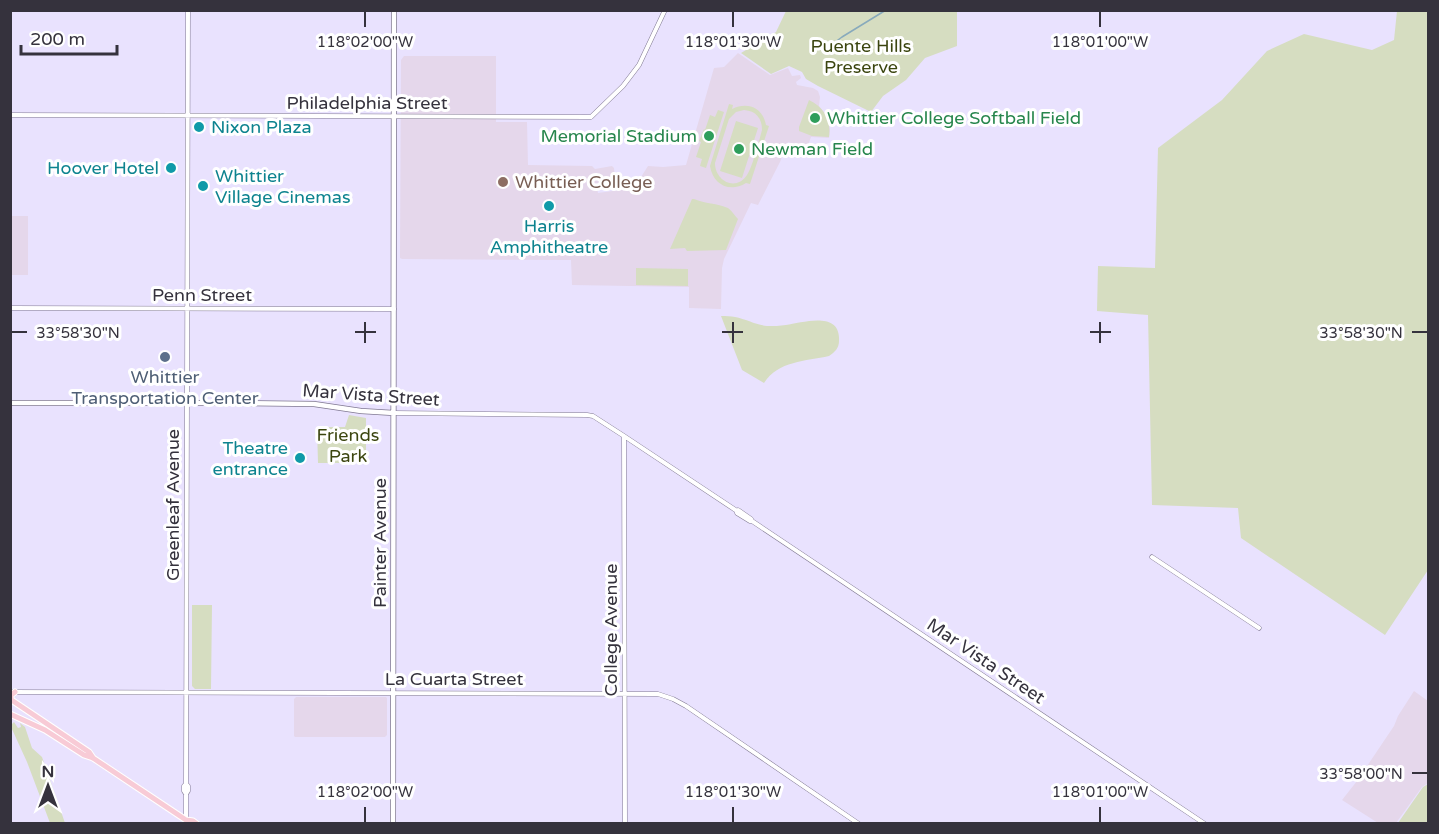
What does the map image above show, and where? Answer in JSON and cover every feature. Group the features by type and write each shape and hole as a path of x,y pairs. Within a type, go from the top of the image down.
{"main road":[{"name":"Painter Avenue","path":"393,824 394,10"},
{"name":"Mar Vista Street","path":"10,403 314,404 362,411 394,412"},
{"path":"13,692 12,701 89,752 93,758"},
{"path":"10,714 45,730 84,755 93,758 186,822 193,821 197,824"}],"street":[{"name":"Greenleaf Avenue","path":"186,822 184,786 186,784 188,10"},
{"name":"Philadelphia Street","path":"10,115 591,117 623,86 639,65 665,10"},
{"name":"Penn Street","path":"10,308 394,309"},
{"name":"Mar Vista Street","path":"394,412 587,415 598,419 752,519 1204,824"},
{"name":"College Avenue","path":"624,436 625,824"},
{"path":"1152,557 1259,628"},
{"name":"La Cuarta Street","path":"13,692 658,694 673,699 859,824"}],"shaded area":[{"name":"Whittier College","path":"738,53 770,75 788,68 792,76 800,75 801,78 796,82 797,85 818,91 819,106 827,116 830,129 829,138 811,137 807,148 788,142 758,205 751,203 724,259 721,309 689,308 689,287 572,285 571,260 400,258 401,60 404,56 496,56 496,122 527,122 528,165 592,166 595,169 612,166 615,180 596,184 598,193 627,189 641,177 648,166 686,165 714,68 724,67"},
{"path":"11,216 28,216 28,275 11,275"},
{"path":"1414,691 1428,701 1428,783 1422,787 1396,823 1378,823 1342,800 1394,726"},
{"path":"296,697 386,697 387,735 385,737 295,737 294,699"}],"green space":[{"name":"Puente Hills Preserve","path":"786,11 957,11 957,46 925,58 906,80 883,96 871,112 818,86 806,79 802,72 789,66 771,74 741,53 776,32"},
{"path":"1397,11 1428,11 1428,570 1385,635 1241,538 1238,508 1152,505 1148,315 1097,311 1098,266 1155,268 1158,148 1222,100 1267,51 1304,34 1372,50 1394,40"},
{"name":"Whittier College Softball Field","path":"809,100 826,115 829,137 812,136 799,131"},
{"path":"729,104 733,105 732,109 749,106 758,110 766,125 769,126 750,184 734,187 723,185 715,178 710,166","holes":["744,110 758,116 762,130 747,175 737,183 732,183 718,175 715,163 729,119 736,112"]},
{"name":"Memorial Stadium","path":"718,110 724,112 706,168 700,166 702,159 696,157 701,142 699,141 710,115 715,117"},
{"name":"Newman Field","path":"736,121 758,128 742,178 720,171"},
{"path":"692,199 728,208 738,219 726,250 670,249"},
{"path":"636,268 688,269 688,286 636,285"},
{"path":"721,316 735,317 767,326 810,321 827,322 834,325 838,331 838,346 829,356 802,361 777,370 764,383 742,370"},
{"name":"Friends Park","path":"349,415 366,418 366,463 318,463 317,427 345,427"},
{"path":"192,605 212,605 211,689 195,689 192,686"},
{"path":"14,722 18,728 21,727 20,723 25,727 32,748 42,757 65,823 50,823 11,727"},
{"path":"1428,784 1428,823 1398,823 1423,787"}],"waterway":[{"path":"823,51 886,10"}],"place":[{"name":"Whittier College Softball Field","path":"815,118"},
{"name":"Nixon Plaza","path":"199,127"},
{"name":"Memorial Stadium","path":"709,136"},
{"name":"Newman Field","path":"739,149"},
{"name":"Hoover Hotel","path":"171,168"},
{"name":"Whittier College","path":"503,182"},
{"name":"Whittier Village Cinemas","path":"203,186"},
{"name":"Harris Amphitheatre","path":"549,206"},
{"name":"Whittier Transportation Center","path":"165,357"},
{"name":"Theatre entrance","path":"300,458"}]}
